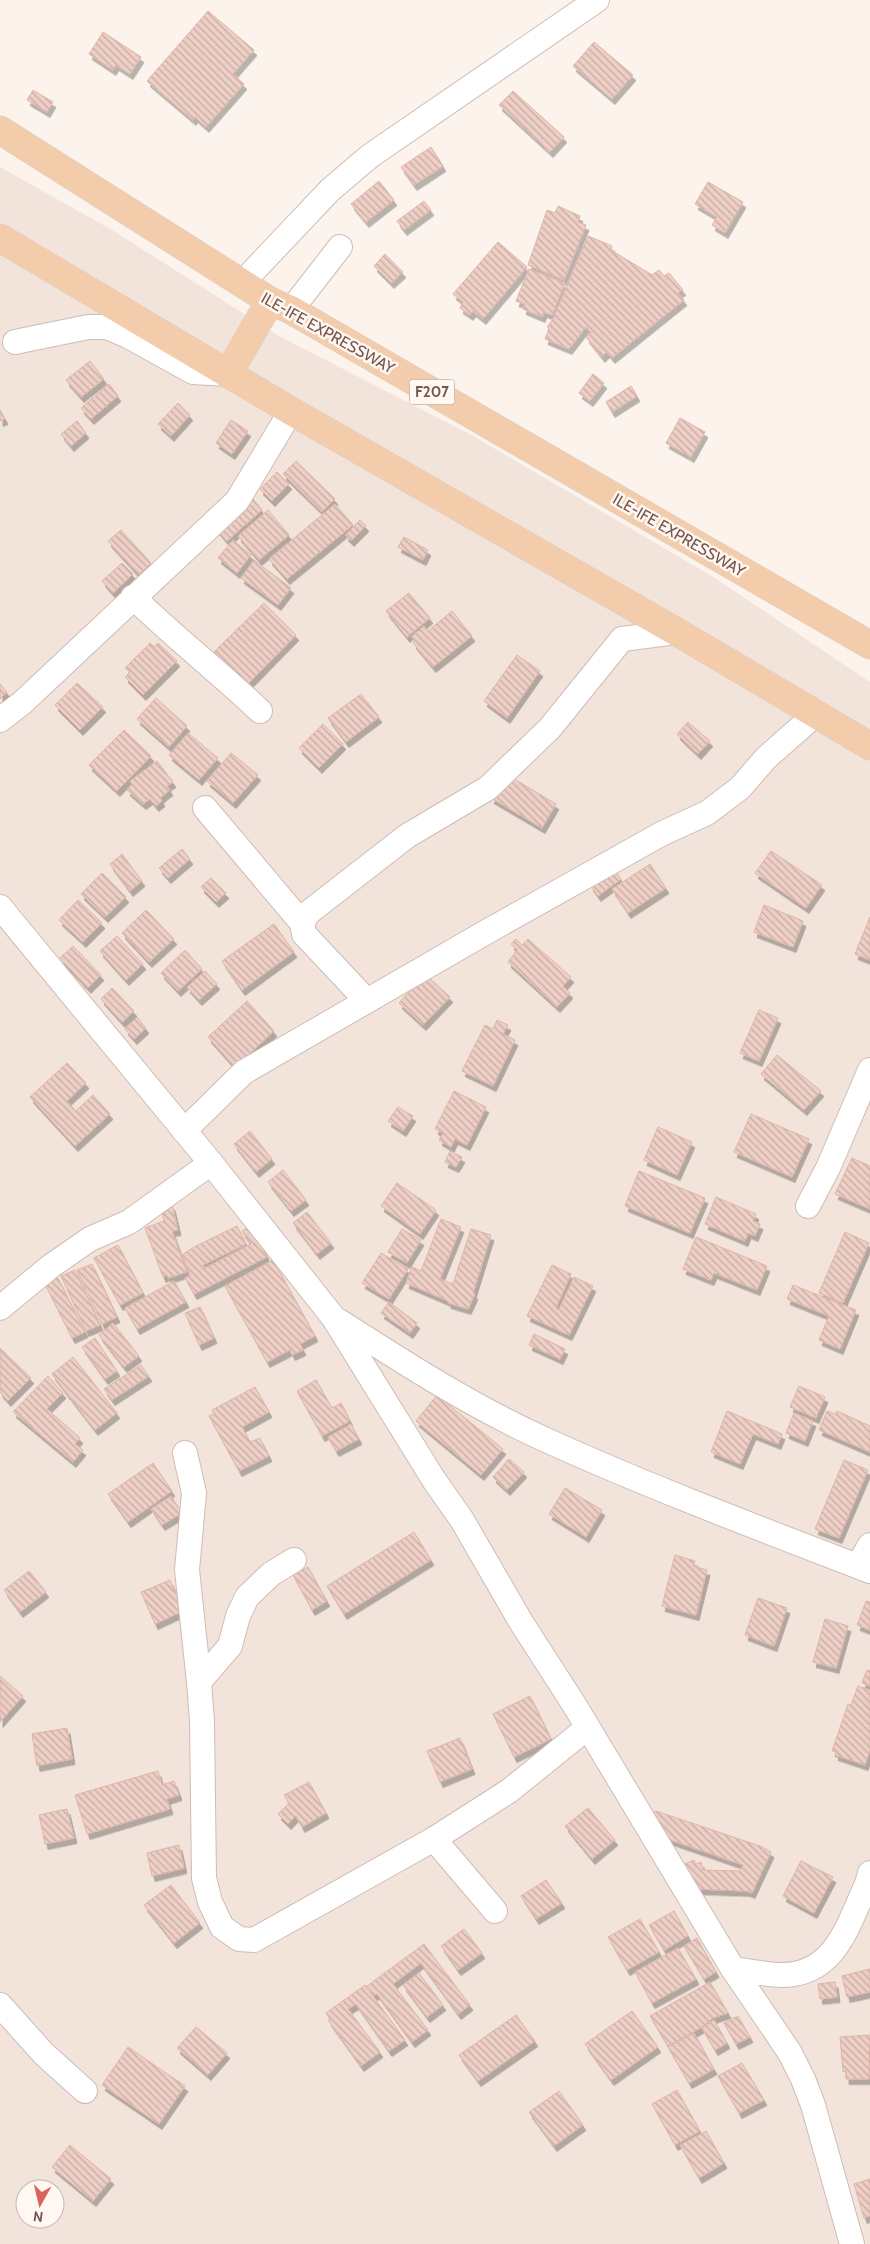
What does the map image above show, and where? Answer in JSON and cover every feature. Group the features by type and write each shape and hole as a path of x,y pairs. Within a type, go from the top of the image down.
{"main road":[{"name":"ILE-IFE EXPRESSWAY","path":"0,130 242,283 870,645"},
{"path":"0,238 291,411 677,632 870,746"},
{"path":"228,374 281,306"}],"street":[{"path":"242,283 330,190 370,156 597,0"},
{"path":"281,306 340,247"},
{"path":"15,342 88,328 107,327 128,336 194,372 228,374"},
{"path":"0,720 22,704 133,597 237,501 291,411"},
{"path":"133,597 164,628 236,688 260,711"},
{"path":"302,923 308,913 407,836 488,788 550,728 622,639 677,632"},
{"path":"184,1131 244,1072 321,1029 366,1000 662,833 707,814 740,788 766,758 816,714"},
{"path":"205,808 302,923 304,934 366,1000"},
{"path":"0,907 211,1163 333,1317 434,1480 462,1520 520,1622 588,1728 733,1970 763,2012 803,2079 857,2239"},
{"path":"808,1206 832,1160 870,1070"},
{"path":"0,1308 51,1266 90,1239 130,1222 211,1163"},
{"path":"333,1317 438,1385 545,1440 736,1520 864,1568 870,1545"},
{"path":"185,1454 194,1493 187,1570 202,1721 204,1878 210,1902 222,1927 239,1939 254,1940 434,1838 509,1791 588,1728"},
{"path":"199,1682 230,1646 238,1616 247,1596 258,1584 294,1560"},
{"path":"434,1838 495,1911"},
{"path":"733,1970 783,1975 814,1968 826,1960 836,1949 870,1874"},
{"path":"0,2005 44,2054 85,2091"}],"shaded area":[{"path":"0,167 112,230 279,336 473,436 710,575 870,682 870,2244 0,2244"}],"building":[{"path":"208,11 254,50 233,74 244,84 206,127 195,117 193,120 147,81"},
{"path":"103,32 141,57 130,74 116,65 113,70 89,54"},
{"path":"594,42 633,75 612,99 573,66"},
{"path":"33,90 53,102 47,112 27,100"},
{"path":"513,91 564,137 550,152 499,105"},
{"path":"431,147 443,166 414,185 401,167"},
{"path":"379,181 394,200 366,222 351,204"},
{"path":"708,182 743,202 725,233 712,225 717,217 695,204"},
{"path":"424,201 431,210 404,230 397,221"},
{"path":"558,206 580,216 578,222 586,225 564,280 528,265 547,210 555,213"},
{"path":"588,236 612,246 611,250 652,275 659,270 664,276 669,273 683,290 678,293 684,300 612,358 607,352 602,357 586,337 591,333 586,327 569,349 545,339 549,328 547,327 553,319"},
{"path":"498,242 527,267 483,319 473,311 470,315 460,308 463,302 453,294"},
{"path":"385,254 403,272 391,283 374,266"},
{"path":"529,269 565,283 552,315 544,312 542,317 523,309 525,304 516,301"},
{"path":"90,361 104,379 81,397 66,380"},
{"path":"593,374 604,383 590,401 579,393"},
{"path":"109,384 118,396 91,419 81,408"},
{"path":"631,386 637,396 612,412 606,402"},
{"path":"178,403 190,415 171,436 158,424"},
{"path":"0,410 5,419 0,421"},
{"path":"680,418 705,432 691,457 666,443"},
{"path":"231,420 248,431 232,454 216,443"},
{"path":"77,421 86,433 71,446 61,434"},
{"path":"296,461 335,499 322,512 283,474"},
{"path":"277,472 289,484 272,501 260,489"},
{"path":"249,494 262,510 227,541 213,525"},
{"path":"335,504 353,525 287,579 269,559"},
{"path":"268,510 289,535 259,560 238,536"},
{"path":"360,520 366,526 351,541 345,535"},
{"path":"121,530 151,563 139,575 108,541"},
{"path":"404,537 428,550 423,560 398,547"},
{"path":"233,540 251,555 237,573 218,558"},
{"path":"254,560 291,588 278,605 241,578"},
{"path":"122,563 133,574 113,593 102,581"},
{"path":"409,593 430,618 407,637 386,611"},
{"path":"264,603 296,635 247,685 214,652"},
{"path":"452,611 472,636 433,667 413,643 415,641 411,637 424,626 428,631"},
{"path":"150,643 155,647 158,643 177,661 143,695 125,677 130,672 125,668"},
{"path":"517,655 540,671 507,718 484,701"},
{"path":"77,683 103,707 80,730 55,705"},
{"path":"0,684 7,692 0,699"},
{"path":"361,694 379,717 346,742 328,718"},
{"path":"156,698 187,726 169,747 137,719"},
{"path":"688,722 710,741 698,754 677,734"},
{"path":"323,724 343,744 319,768 299,748"},
{"path":"124,730 151,756 117,791 89,765"},
{"path":"188,733 218,758 199,780 169,755"},
{"path":"231,753 258,775 233,803 207,781"},
{"path":"157,761 173,782 167,786 170,790 160,798 162,801 156,806 150,799 143,804 127,790 132,784 130,781"},
{"path":"506,774 556,804 542,828 491,798"},
{"path":"182,849 190,859 168,878 159,868"},
{"path":"771,851 822,885 806,908 755,873"},
{"path":"122,854 142,881 130,891 110,864"},
{"path":"650,864 666,888 628,913 612,889"},
{"path":"613,868 621,879 598,896 590,885"},
{"path":"102,873 126,897 105,917 81,894"},
{"path":"211,878 226,893 216,902 201,887"},
{"path":"78,900 102,923 83,942 59,920"},
{"path":"764,905 803,921 793,947 754,932"},
{"path":"146,910 174,939 149,962 122,933"},
{"path":"870,917 870,960 855,954"},
{"path":"274,924 294,952 242,990 222,961"},
{"path":"117,936 143,964 126,980 100,951"},
{"path":"516,939 522,945 528,939 571,977 563,986 570,993 557,1007 508,962 517,950 511,944"},
{"path":"73,946 101,975 88,988 60,958"},
{"path":"185,950 202,969 178,991 161,973"},
{"path":"205,971 217,984 199,1000 187,987"},
{"path":"425,974 450,997 423,1025 399,1003"},
{"path":"112,988 134,1011 122,1022 101,999"},
{"path":"247,1001 274,1031 235,1067 208,1037"},
{"path":"759,1010 778,1018 759,1061 740,1053"},
{"path":"137,1017 146,1028 134,1039 125,1029"},
{"path":"497,1020 508,1025 503,1034 515,1040 493,1086 462,1071 485,1025 493,1029"},
{"path":"777,1055 821,1091 804,1110 761,1074"},
{"path":"67,1063 86,1083 67,1101 76,1111 93,1095 110,1114 75,1146 30,1097"},
{"path":"454,1091 486,1107 467,1145 455,1139 451,1147 439,1140 443,1133 435,1129"},
{"path":"398,1107 413,1116 403,1131 388,1121"},
{"path":"751,1114 809,1139 792,1177 734,1152"},
{"path":"658,1127 692,1142 677,1175 644,1160"},
{"path":"250,1131 272,1159 256,1172 234,1144"},
{"path":"450,1151 462,1157 456,1167 445,1162"},
{"path":"852,1158 870,1166 870,1209 835,1194"},
{"path":"283,1170 306,1200 291,1211 268,1182"},
{"path":"639,1171 705,1198 690,1233 625,1206"},
{"path":"397,1183 436,1210 420,1234 381,1206"},
{"path":"716,1197 756,1214 753,1221 760,1224 755,1236 748,1233 745,1241 705,1224"},
{"path":"172,1205 178,1230 172,1231 187,1272 168,1278 167,1275 163,1277 145,1228 164,1221 161,1207"},
{"path":"307,1212 331,1243 317,1254 293,1223"},
{"path":"441,1219 461,1227 440,1279 453,1284 471,1229 491,1235 473,1293 475,1294 468,1309 448,1303 448,1301 406,1283 412,1267 421,1271"},
{"path":"237,1226 246,1244 203,1265 205,1268 251,1244 242,1231 248,1227 257,1241 259,1240 267,1257 194,1294 185,1278 191,1275 182,1255"},
{"path":"402,1229 421,1240 407,1263 388,1252"},
{"path":"845,1232 869,1243 843,1303 819,1293"},
{"path":"696,1237 767,1266 757,1290 714,1273 711,1280 683,1269"},
{"path":"118,1245 143,1293 120,1305 94,1258"},
{"path":"381,1253 408,1269 389,1299 362,1283"},
{"path":"273,1260 315,1336 300,1344 303,1350 292,1355 290,1350 267,1362 225,1286"},
{"path":"92,1264 117,1317 102,1324 77,1270"},
{"path":"552,1265 571,1274 556,1308 559,1309 574,1277 593,1286 569,1335 527,1316"},
{"path":"75,1270 100,1325 86,1331 61,1276"},
{"path":"58,1278 85,1332 72,1338 45,1284"},
{"path":"174,1281 186,1302 137,1329 125,1308"},
{"path":"793,1285 856,1310 840,1349 819,1340 829,1316 787,1299"},
{"path":"389,1302 417,1323 410,1333 381,1313"},
{"path":"200,1307 214,1338 199,1345 185,1313"},
{"path":"113,1323 139,1356 124,1367 99,1335"},
{"path":"534,1334 565,1349 560,1359 529,1345"},
{"path":"95,1338 117,1371 105,1379 82,1347"},
{"path":"0,1348 31,1378 8,1401 0,1392"},
{"path":"73,1357 117,1413 95,1430 52,1374"},
{"path":"141,1365 149,1376 112,1400 104,1389"},
{"path":"48,1376 63,1393 47,1409 80,1438 75,1444 83,1450 73,1462 13,1412"},
{"path":"316,1380 332,1408 341,1403 350,1421 322,1436 297,1391"},
{"path":"799,1386 825,1397 816,1418 790,1407"},
{"path":"255,1387 269,1412 242,1427 250,1442 260,1438 269,1456 239,1471 209,1416 214,1414 212,1410"},
{"path":"437,1395 503,1449 481,1475 416,1421"},
{"path":"727,1411 782,1434 778,1444 753,1434 740,1464 711,1452"},
{"path":"827,1411 835,1414 837,1411 870,1426 870,1452 819,1430"},
{"path":"794,1413 813,1421 805,1441 786,1433"},
{"path":"351,1424 359,1439 336,1451 328,1437"},
{"path":"509,1459 524,1472 507,1490 493,1477"},
{"path":"844,1460 868,1470 839,1538 815,1529"},
{"path":"153,1463 172,1491 128,1522 108,1494"},
{"path":"565,1488 602,1510 586,1537 549,1514"},
{"path":"171,1496 182,1513 162,1525 151,1509"},
{"path":"414,1532 431,1560 344,1614 327,1586"},
{"path":"675,1555 695,1561 693,1566 707,1570 696,1615 662,1606"},
{"path":"308,1567 327,1601 312,1610 293,1575"},
{"path":"29,1571 46,1592 20,1612 4,1590"},
{"path":"170,1580 183,1611 155,1624 141,1592"},
{"path":"758,1598 787,1608 774,1646 745,1635"},
{"path":"866,1601 870,1602 870,1630 857,1625"},
{"path":"825,1619 848,1626 836,1668 813,1662"},
{"path":"867,1670 870,1671 870,1686 862,1683"},
{"path":"0,1676 23,1696 0,1722"},
{"path":"858,1686 870,1690 870,1750 865,1765 835,1755 836,1752 832,1751 848,1704 851,1705"},
{"path":"530,1696 551,1739 514,1757 493,1714"},
{"path":"67,1728 72,1759 37,1766 32,1734"},
{"path":"460,1738 472,1769 440,1782 427,1751"},
{"path":"158,1771 162,1785 174,1781 179,1795 167,1799 170,1809 87,1834 75,1795"},
{"path":"309,1782 326,1813 302,1827 296,1816 288,1824 278,1814 289,1803 284,1795"},
{"path":"588,1808 615,1840 592,1859 565,1826"},
{"path":"67,1809 74,1838 45,1844 39,1815"},
{"path":"656,1811 760,1846 771,1852 752,1893 747,1891 695,1889 685,1864 694,1860 695,1864 701,1862 703,1870 740,1871 743,1865 662,1837 650,1814"},
{"path":"179,1845 184,1868 152,1876 147,1853"},
{"path":"801,1861 833,1877 814,1913 783,1896"},
{"path":"546,1880 562,1903 536,1919 521,1896"},
{"path":"171,1885 200,1923 174,1943 144,1905"},
{"path":"674,1911 688,1936 664,1950 649,1925"},
{"path":"640,1919 659,1952 627,1970 608,1937"},
{"path":"464,1929 482,1953 458,1970 441,1946"},
{"path":"697,1938 716,1972 704,1979 684,1946"},
{"path":"424,1944 470,2005 458,2014 421,1963 393,1984 428,2030 412,2042 377,1994 374,1995 367,1986"},
{"path":"678,1948 696,1979 652,2003 635,1972"},
{"path":"870,1969 870,1992 847,1997 842,1976"},
{"path":"419,1973 443,2005 427,2017 403,1985"},
{"path":"710,1982 728,2013 713,2018 702,2027 668,2046 650,2016"},
{"path":"835,1982 837,1997 820,1999 818,1984"},
{"path":"365,1985 405,2040 389,2051 356,2004 348,2009 380,2052 361,2066 328,2020 330,2019 326,2013"},
{"path":"632,2011 658,2047 611,2080 585,2044"},
{"path":"516,2015 535,2041 478,2081 459,2055"},
{"path":"738,2016 750,2037 736,2044 724,2023"},
{"path":"714,2020 727,2043 715,2050 702,2028"},
{"path":"196,2027 227,2053 208,2075 177,2048"},
{"path":"694,2033 714,2069 689,2083 668,2047"},
{"path":"870,2035 869,2079 846,2079 846,2071 843,2072 840,2037"},
{"path":"128,2047 185,2086 159,2124 102,2085"},
{"path":"742,2063 764,2100 739,2113 718,2076"},
{"path":"677,2090 700,2131 675,2145 652,2104"},
{"path":"559,2091 583,2125 554,2146 529,2112"},
{"path":"706,2131 724,2163 699,2178 680,2145"},
{"path":"70,2145 111,2179 93,2201 52,2167"},
{"path":"870,2179 870,2216 864,2218 854,2184"}]}
